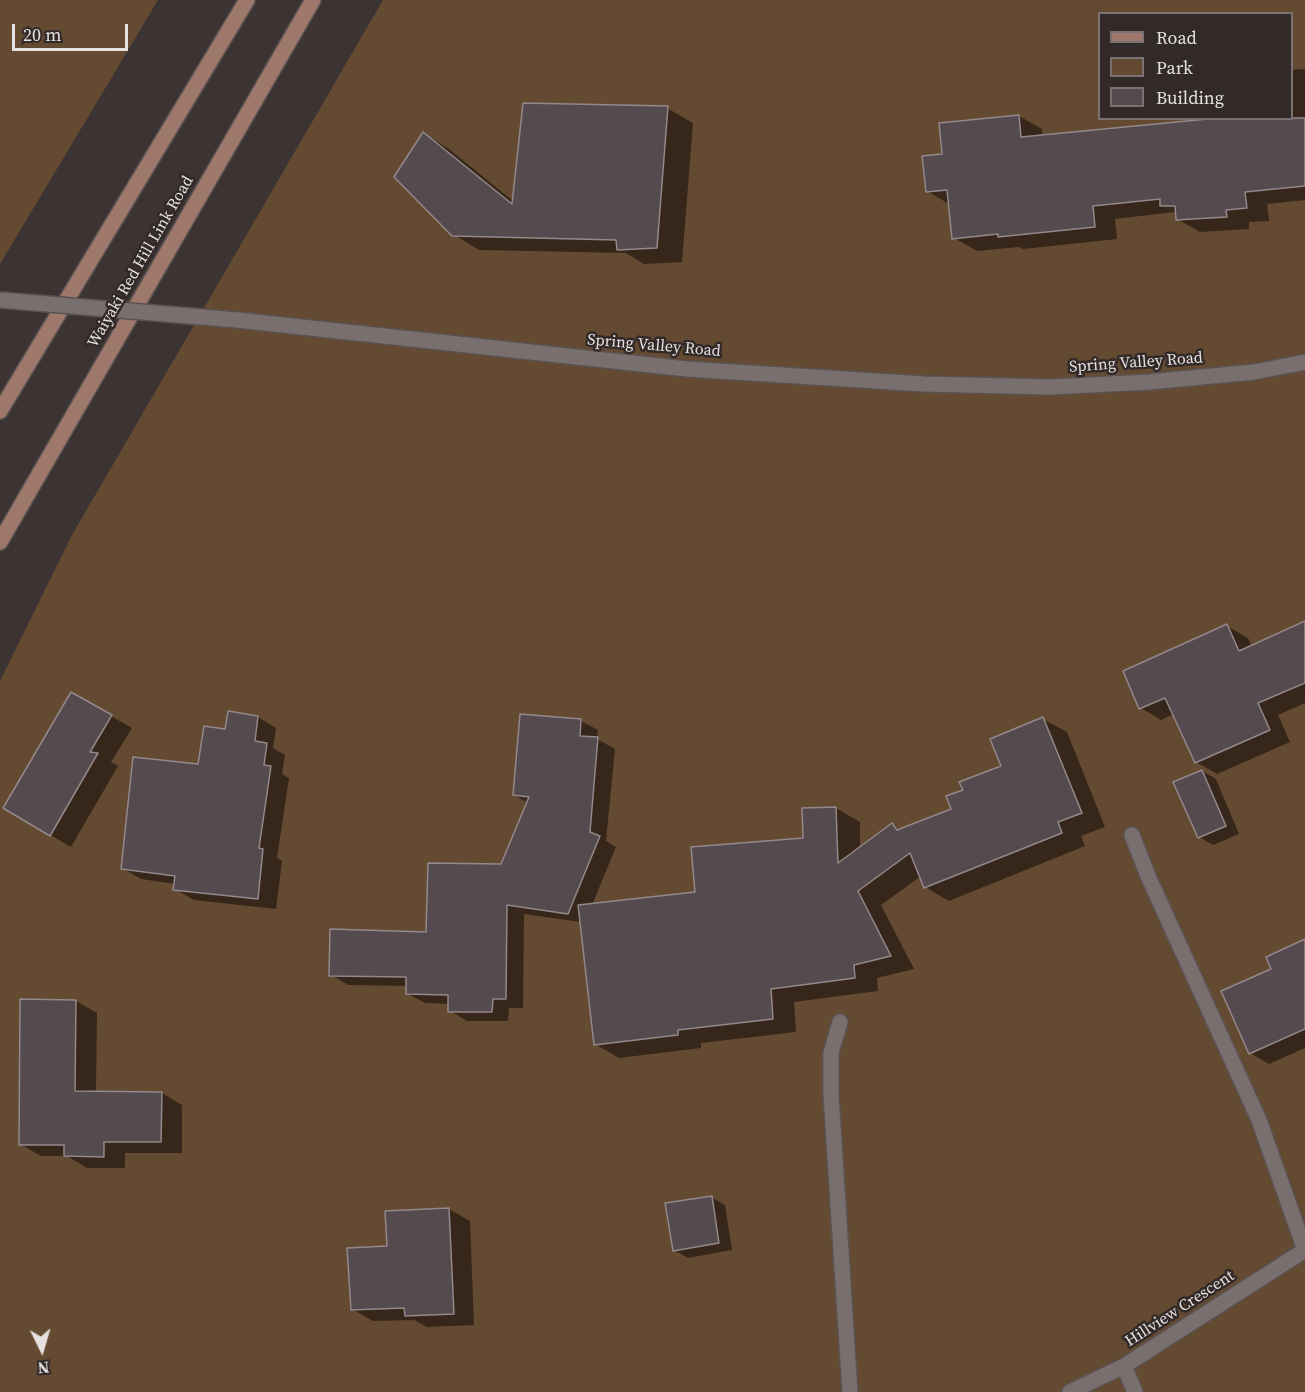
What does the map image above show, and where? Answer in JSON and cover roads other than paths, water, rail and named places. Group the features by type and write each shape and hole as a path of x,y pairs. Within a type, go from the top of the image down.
{"main road":[{"path":"0,411 248,0"},
{"name":"Waiyaki Red Hill Link Road","path":"0,542 313,0"}],"street":[{"name":"Spring Valley Road","path":"0,300 237,320 687,369 924,384 1052,387 1149,382 1254,372 1305,362"},
{"path":"1132,835 1148,876 1259,1120 1305,1250"},
{"path":"840,1022 831,1053 831,1095 850,1392"},
{"name":"Hillview Crescent","path":"1070,1392 1124,1366 1305,1250"},
{"path":"1124,1366 1135,1392"}]}
